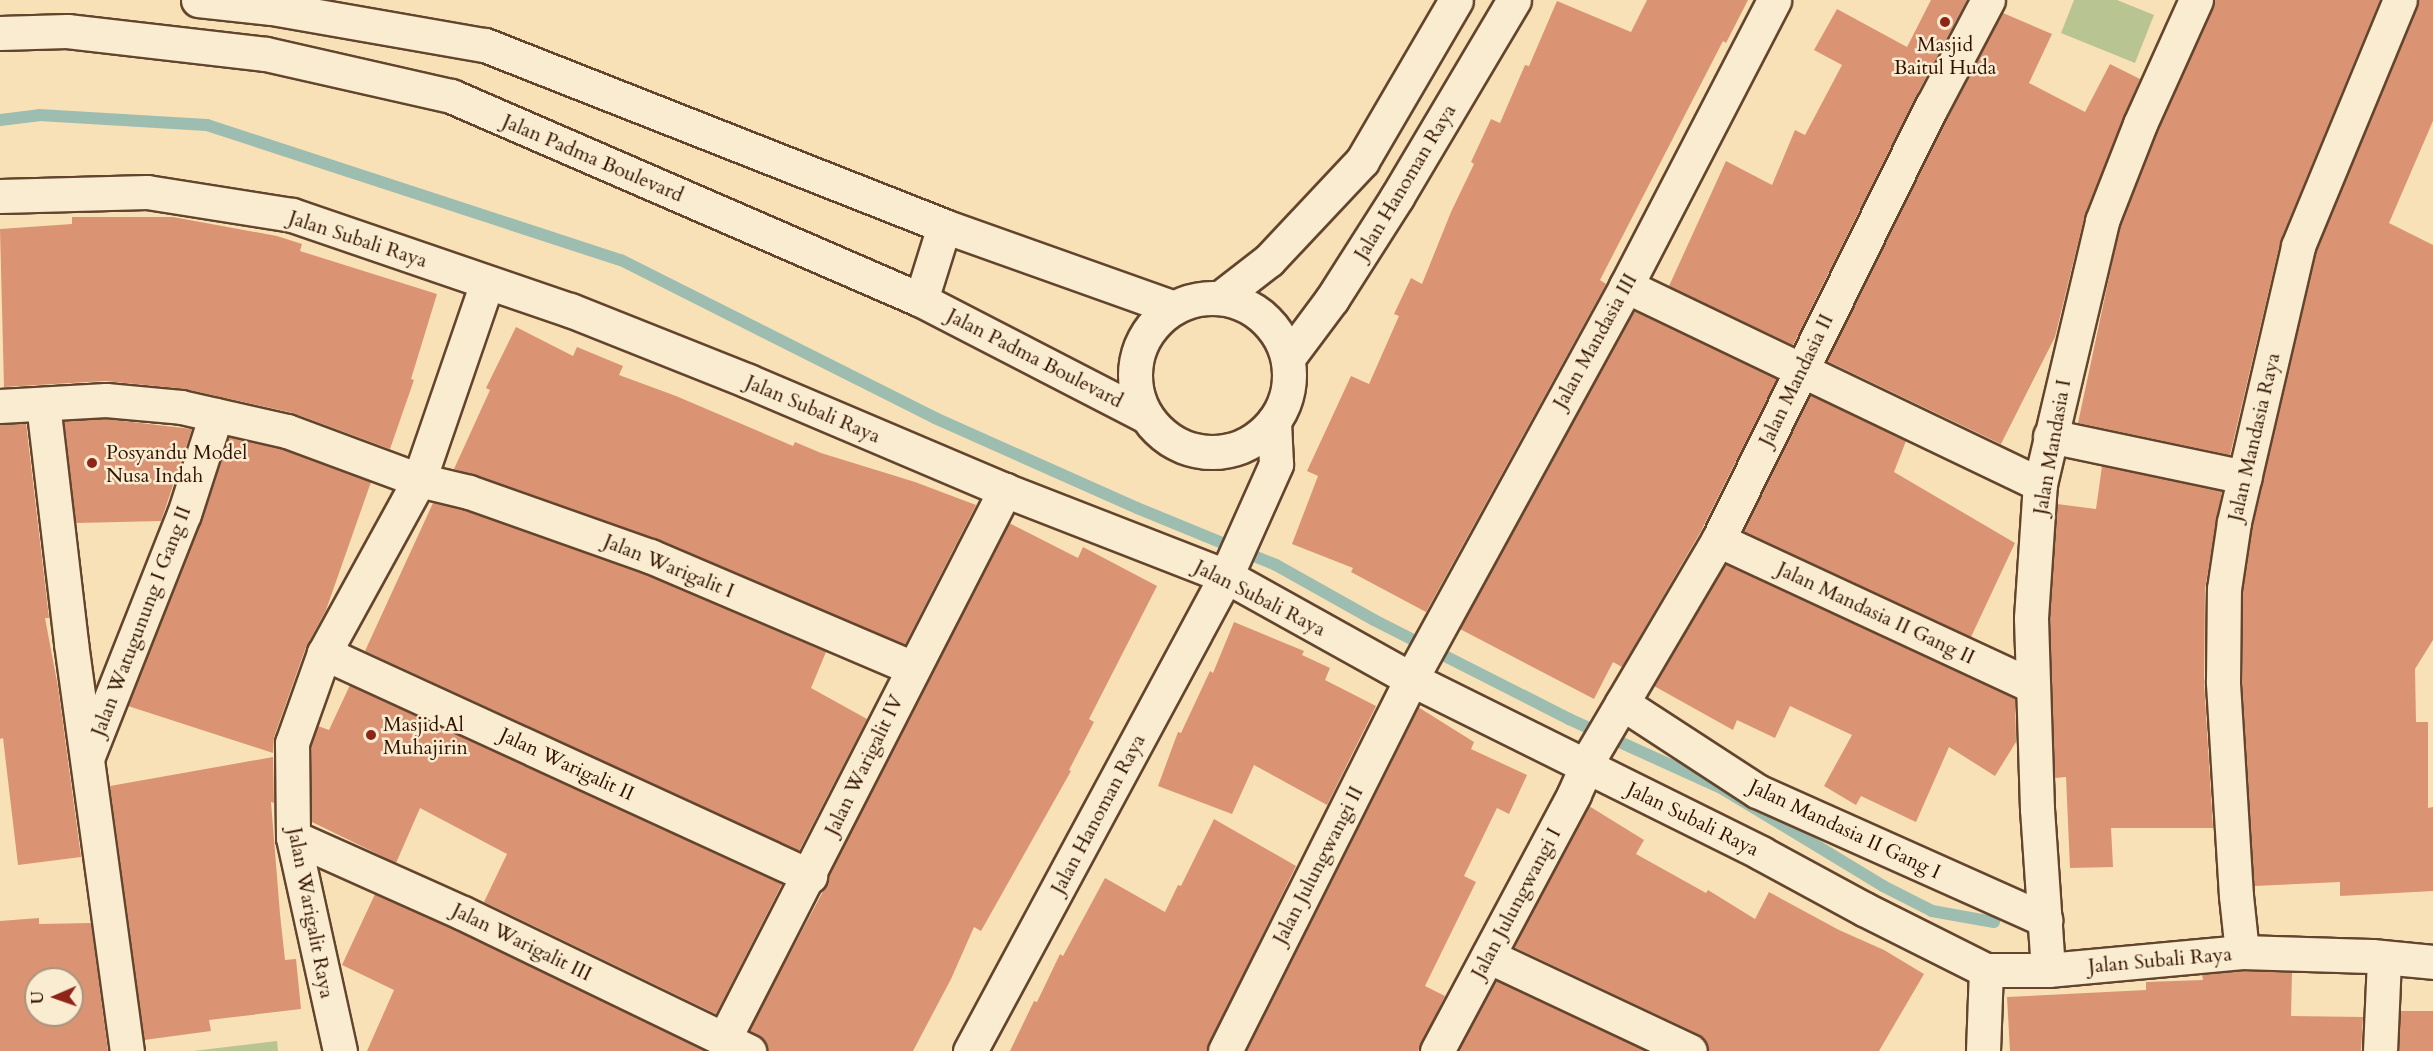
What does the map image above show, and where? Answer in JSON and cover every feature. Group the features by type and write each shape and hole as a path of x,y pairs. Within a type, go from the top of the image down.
{"street":[{"path":"198,0 272,8 485,45 944,226 1174,308"},
{"path":"1220,298 1269,260 1362,160 1456,0"},
{"name":"Jalan Hanoman Raya","path":"1288,358 1332,300 1514,0"},
{"name":"Jalan Mandasia III","path":"1426,652 1626,286 1774,0"},
{"name":"Jalan Mandasia II","path":"1589,761 1718,540 1932,106 1988,0"},
{"name":"Jalan Mandasia I","path":"2047,942 2037,809 2031,618 2040,484 2102,221 2140,124 2196,0"},
{"name":"Jalan Mandasia Raya","path":"2242,945 2236,896 2223,681 2224,589 2234,522 2298,246 2400,0"},
{"name":"Jalan Padma Boulevard","path":"0,33 67,31 266,54 451,96 921,300 1146,416"},
{"name":"Jalan Subali Raya","path":"0,196 147,192 292,215 570,310 748,381 1005,490 1235,555 1426,652 1589,761 1864,909 1986,970 2047,942 2242,945 2433,962"},
{"path":"921,300 944,226"},
{"name":"Jalan Warigalit Raya","path":"340,1051 293,837 292,743 324,652 419,480 488,282"},
{"path":"1626,286 2040,484"},
{"path":"1213,453 1240,447 1259,437 1274,422 1285,402 1289,380 1288,358 1279,336 1264,317 1243,304 1220,298 1196,299 1174,308 1155,323 1141,344 1137,360 1137,393 1146,416 1164,436 1187,449 1213,453 1246,469 1261,494"},
{"name":"Jalan Warigalit I","path":"0,406 106,400 181,407 287,431 419,480 469,492 650,556 912,668"},
{"name":"Jalan Watugunung I Gang II","path":"43,404 87,758 127,1051"},
{"name":"Jalan Watugunung I Gang II","path":"87,758 184,514 216,415"},
{"name":"Jalan Hanoman Raya","path":"973,1050 1235,555 1276,464 1274,422"},
{"path":"2050,436 2245,477"},
{"name":"Jalan Warigalit IV","path":"737,1045 810,876 912,668 1005,490"},
{"name":"Jalan Mandasia II Gang II","path":"1718,540 2033,686"},
{"name":"Jalan Warigalit II","path":"324,652 810,876"},
{"name":"Jalan Julungwangi II","path":"1225,1051 1426,652"},
{"name":"Jalan Mandasia II Gang I","path":"1618,709 1757,791 2047,942"},
{"name":"Jalan Julungwangi I","path":"1437,1051 1589,761"},
{"name":"Jalan Warigalit III","path":"293,837 463,913 737,1045"},
{"path":"1488,956 1690,1051"},
{"path":"2380,1051 2384,958"},
{"path":"1983,1051 1986,970"}],"green space":[{"path":"2074,0 2117,0 2154,15 2135,63 2061,33"},
{"path":"277,1041 278,1051 193,1051"}],"building":[{"path":"1647,0 1748,0 1726,43 1723,41 1600,280 1606,284 1426,612 1351,572 1353,568 1292,544 1318,476 1307,471 1351,376 1369,384 1399,316 1394,314 1411,278 1422,284 1451,212 1474,164 1471,162 1491,119 1500,123 1525,65 1529,66 1557,1 1631,32"},
{"path":"1931,0 1967,0 1915,98 1793,345 1669,286 1726,161 1772,185 1795,130 1805,135 1842,65 1814,50 1837,9 1907,47"},
{"path":"2214,0 2380,0 2281,239 2230,455 2078,423 2120,226 2157,131"},
{"path":"2418,0 2433,0 2433,121 2389,223 2433,245 2433,640 2415,669 2416,722 2428,722 2428,808 2433,807 2433,891 2340,896 2340,882 2254,886 2242,681 2243,590 2252,526 2316,252"},
{"path":"2003,13 2052,34 2029,83 2085,112 2110,64 2140,79 2085,214 2055,337 2001,444 1827,361 1949,115"},
{"path":"72,217 173,217 277,236 302,244 300,251 437,294 411,379 414,380 390,449 293,413 185,389 105,381 4,387 0,229 72,224"},
{"path":"1634,311 1777,379 1701,531 1622,667 1613,662 1594,699 1460,629"},
{"path":"516,327 573,356 577,347 623,366 619,375 676,396 793,446 795,442 821,453 915,482 976,505 905,645 657,539 454,469 490,390 486,388"},
{"path":"1810,395 1906,441 1894,472 2015,543 1971,637 1743,531"},
{"path":"106,419 192,429 161,521 76,523 64,421"},
{"path":"26,423 49,618 45,618 58,687 81,857 18,865 3,738 0,739 0,425"},
{"path":"229,437 282,449 371,482 326,610 306,647 274,737 273,753 128,706 201,521"},
{"path":"2102,466 2222,491 2205,589 2204,682 2213,828 2111,828 2113,867 2070,868 2066,777 2055,778 2050,618 2057,504 2096,509"},
{"path":"433,503 464,510 643,573 826,652 811,688 867,719 799,851 365,651"},
{"path":"1009,523 1078,558 1083,547 1157,586 1089,719 1094,722 1069,770 1071,771 981,931 974,927 951,979 913,1051 768,1051 764,1040 749,1030 827,884 828,876"},
{"path":"1726,564 2015,698 2016,742 1995,776 1949,747 1916,822 1861,796 1856,805 1824,786 1852,735 1790,706 1775,738 1737,720 1733,730 1654,686"},
{"path":"1234,622 1304,651 1302,655 1330,668 1325,680 1376,706 1327,805 1254,765 1232,814 1158,786 1178,732 1181,733 1210,671 1213,673"},
{"path":"350,685 782,884 716,1014 484,902 507,854 420,808 396,863 312,822 311,746 318,726 329,730"},
{"path":"1418,707 1474,742 1471,749 1527,775 1509,814 1497,808 1464,876 1476,882 1425,986 1445,996 1418,1051 1246,1051"},
{"path":"273,757 274,803 271,802 285,960 296,959 301,1009 209,1020 211,1031 144,1040 110,786"},
{"path":"1589,806 1644,840 1636,854 1706,893 1708,890 1755,919 1769,892 1839,930 1884,950 1924,974 1879,1051 1708,1051 1706,1041 1698,1034 1514,947"},
{"path":"1214,819 1296,866 1206,1051 1010,1051 1034,1001 1037,1002 1060,954 1063,956 1105,878 1165,912 1178,885 1181,886"},
{"path":"375,894 706,1051 367,1051 394,990 342,965"},
{"path":"39,918 39,924 91,923 108,1051 0,1051 0,921"},
{"path":"2243,971 2292,972 2291,1016 2363,1017 2361,1051 2010,1051 2007,997 2146,990 2146,982 2203,980 2202,975"},
{"path":"1496,980 1646,1051 1458,1051"},
{"path":"2400,1011 2433,1011 2433,1051 2399,1051"}],"waterway":[{"path":"0,120 39,115 207,125 621,260 935,418 1137,508 1276,565 1374,620 1569,719 1723,789 1883,886 1932,911 1994,922"}],"place":[{"name":"Masjid Baitul Huda","path":"1945,22"},
{"name":"Posyandu Model Nusa Indah","path":"92,463"},
{"name":"Masjid Al Muhajirin","path":"371,735"}]}
